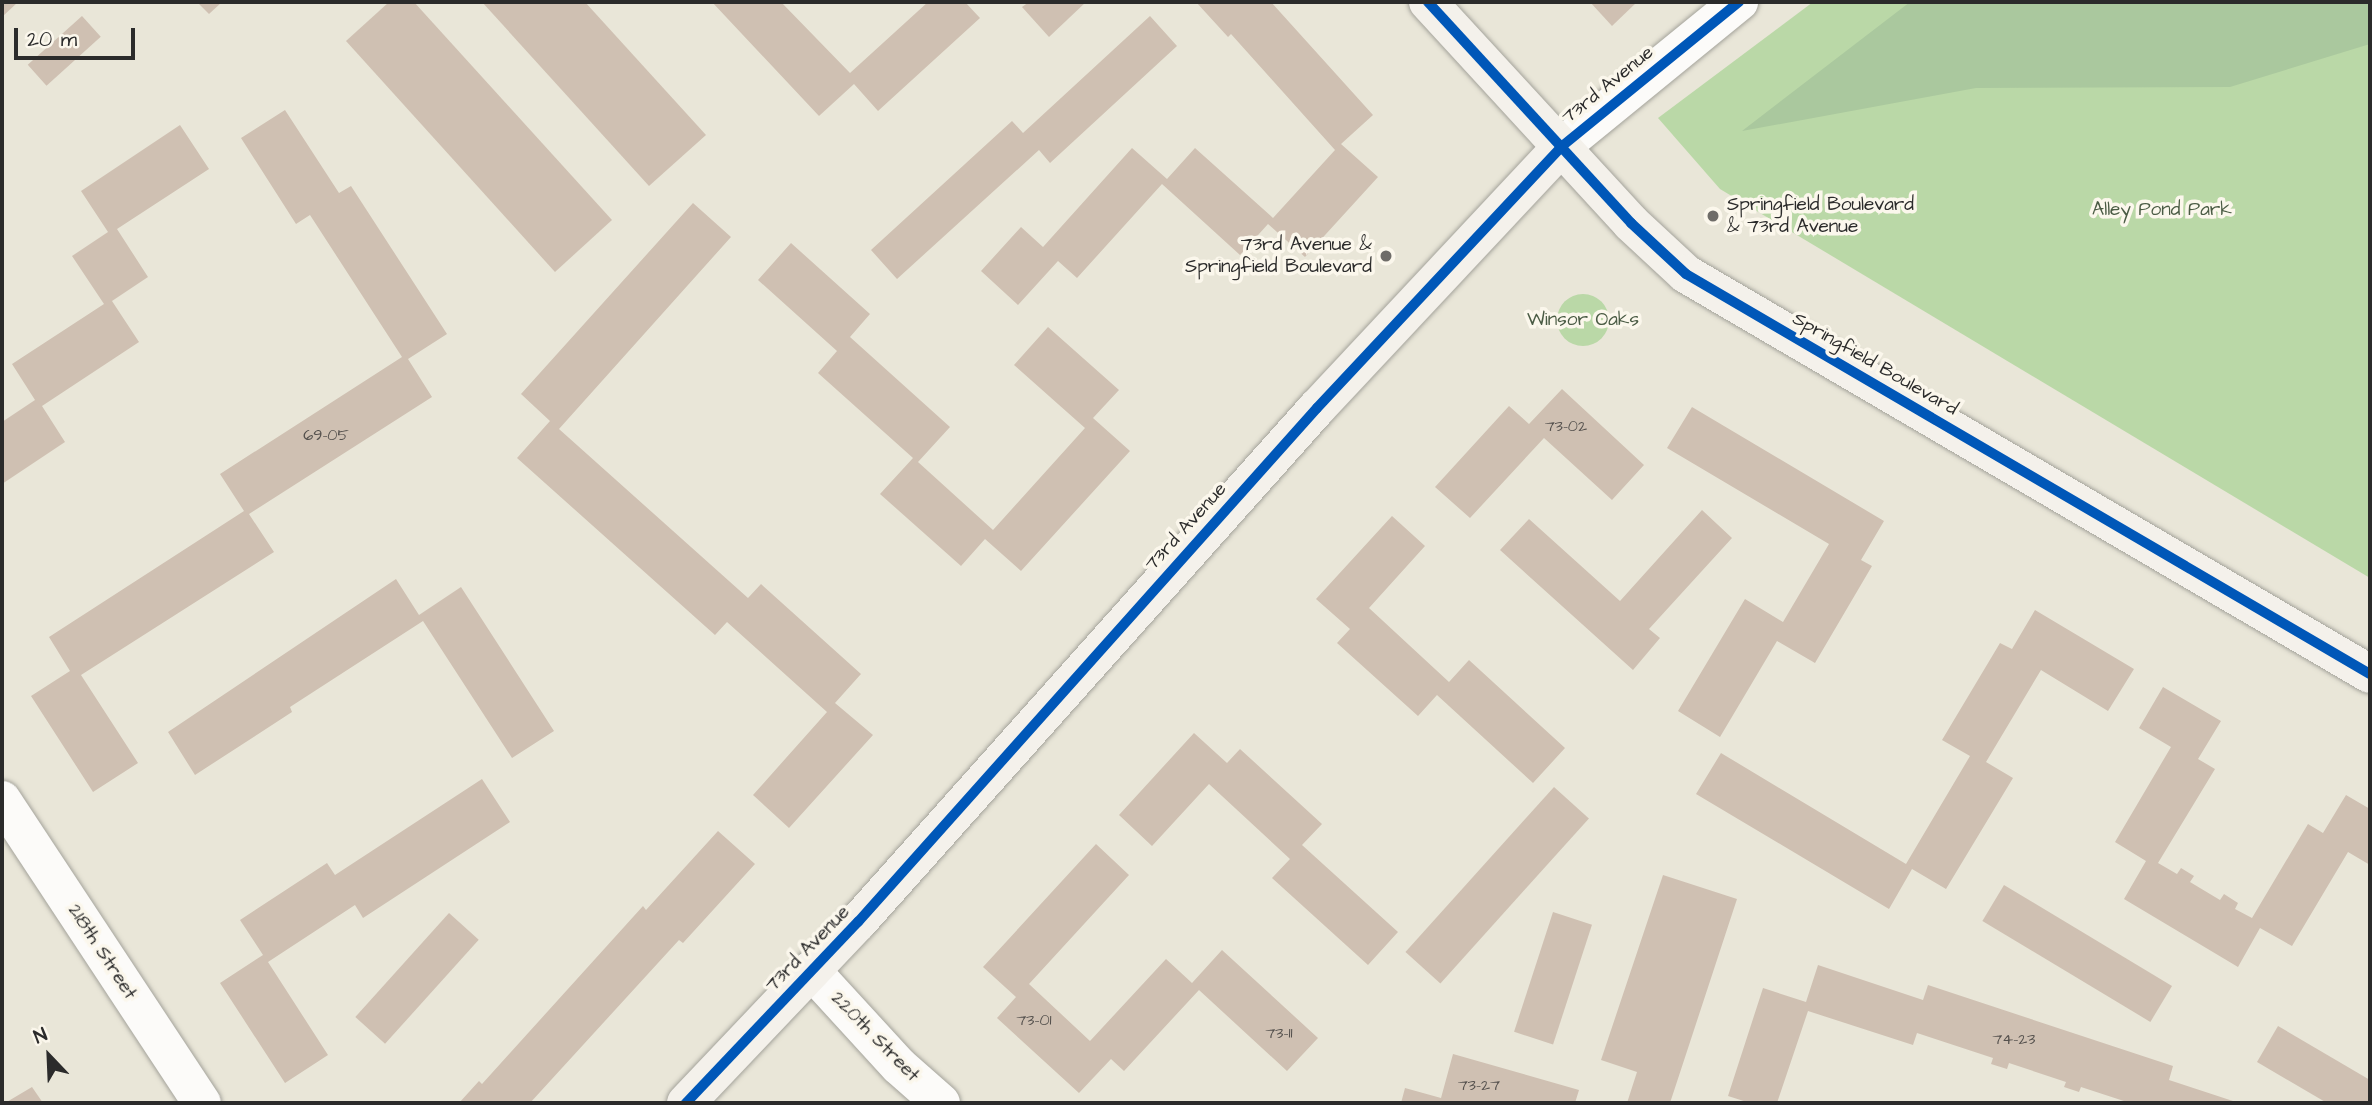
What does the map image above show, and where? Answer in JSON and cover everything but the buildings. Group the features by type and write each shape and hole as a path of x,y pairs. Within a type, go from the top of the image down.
{"street":[{"name":"Springfield Boulevard","path":"1429,2 1631,223 1686,274 2370,674"},
{"name":"73rd Avenue","path":"686,1103 858,922 1317,408 1560,147 1739,2"},
{"name":"218th Street","path":"2,800 202,1103"},
{"name":"220th Street","path":"811,970 899,1066 941,1103"}],"green space":[{"name":"Alley Pond Park","path":"1813,2 2370,2 2370,578 1720,189 1658,118"},
{"path":"1910,2 2370,2 2370,44 2230,87 1976,88 1742,131"},
{"name":"Winsor Oaks","path":"1583,294 1602,301 1609,320 1602,339 1583,346 1564,339 1557,320 1564,301"}],"cycle path":[{"path":"1428,2 1631,223 1686,274 2370,674"},
{"path":"686,1103 858,922 1317,408 1561,147 1739,2"}],"place":[{"name":"Springfield Boulevard & 73rd Avenue","path":"1713,216"},
{"name":"73rd Avenue & Springfield Boulevard","path":"1386,256"}]}
